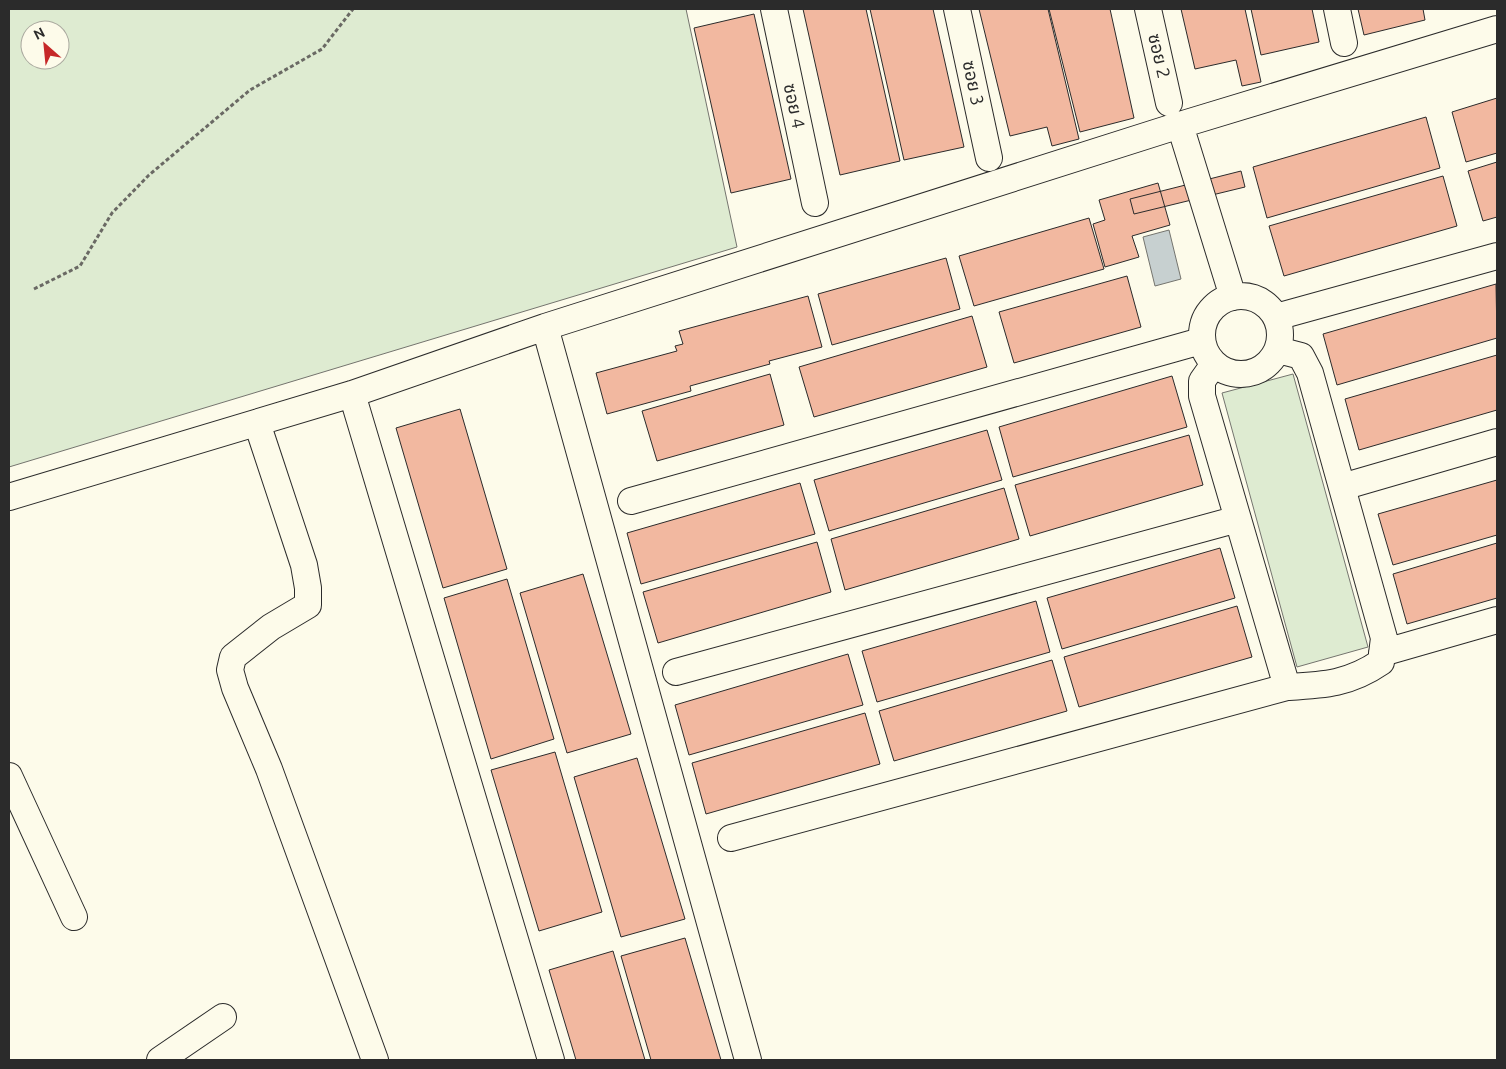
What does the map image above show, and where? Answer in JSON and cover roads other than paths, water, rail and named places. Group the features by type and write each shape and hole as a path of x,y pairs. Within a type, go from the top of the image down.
{"street":[{"name":"ซอย 4","path":"774,9 815,203"},
{"name":"ซอย 3","path":"958,9 989,158"},
{"name":"ซอย 2","path":"1148,9 1175,114 1233,297"},
{"path":"1337,9 1344,43"},
{"path":"9,497 352,394 1175,114 1497,29"},
{"path":"1276,317 1497,256"},
{"path":"1233,297 1252,297 1264,303 1276,317 1280,337 1278,350 1261,369 1249,374 1224,371 1214,364 1206,353 1201,341 1202,328 1207,315 1215,306 1233,297"},
{"path":"545,327 748,1060"},
{"path":"631,501 1201,341"},
{"path":"731,838 1287,687 1330,685 1362,674 1380,662 1384,638 1310,373 1301,356 1278,350"},
{"path":"1214,364 1202,381 1202,396 1287,687"},
{"path":"352,394 551,1060"},
{"path":"257,423 304,565 308,588 308,605 271,627 233,657 230,670 235,688 269,769 375,1060"},
{"path":"1342,487 1497,442"},
{"path":"676,672 1238,519"},
{"path":"1382,653 1497,620"},
{"path":"9,776 74,917"},
{"path":"160,1060 223,1017"}]}
